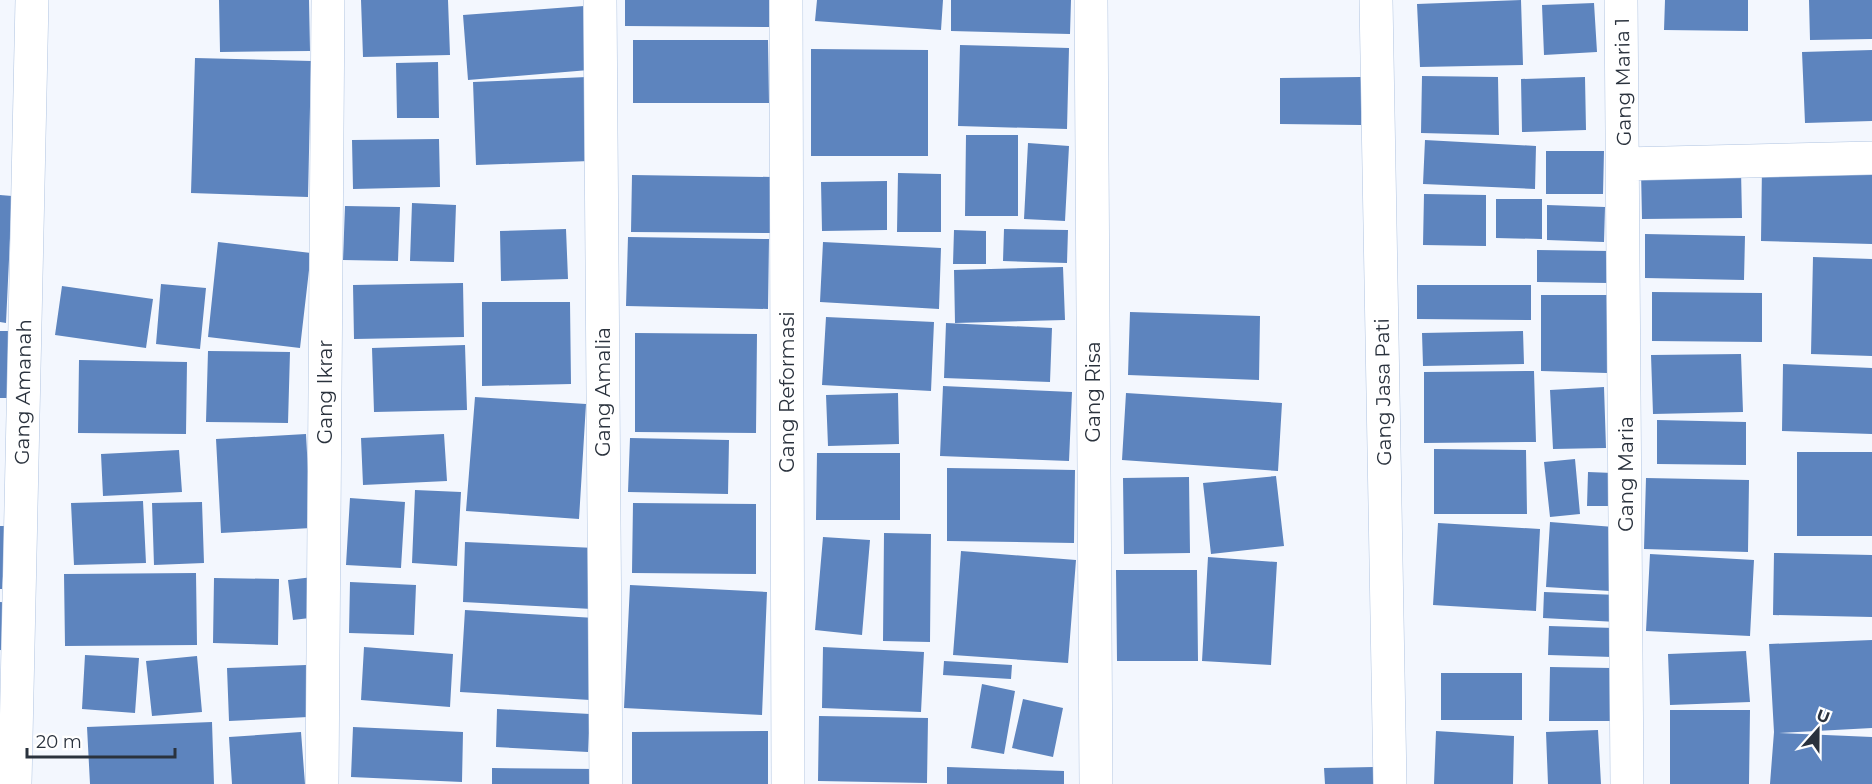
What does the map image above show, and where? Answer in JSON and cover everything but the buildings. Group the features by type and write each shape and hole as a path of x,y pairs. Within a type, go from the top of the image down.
{"street":[{"name":"Gang Amanah","path":"15,784 32,0"},
{"name":"Gang Ikrar","path":"322,784 328,0"},
{"name":"Gang Amalia","path":"600,0 606,784"},
{"name":"Gang Reformasi","path":"786,0 788,784"},
{"name":"Gang Risa","path":"1091,0 1096,784"},
{"name":"Gang Jasa Pati","path":"1376,0 1390,784"},
{"name":"Gang Maria 1","path":"1621,0 1624,164"},
{"path":"1624,164 1872,158"},
{"name":"Gang Maria","path":"1624,164 1627,784"}]}
